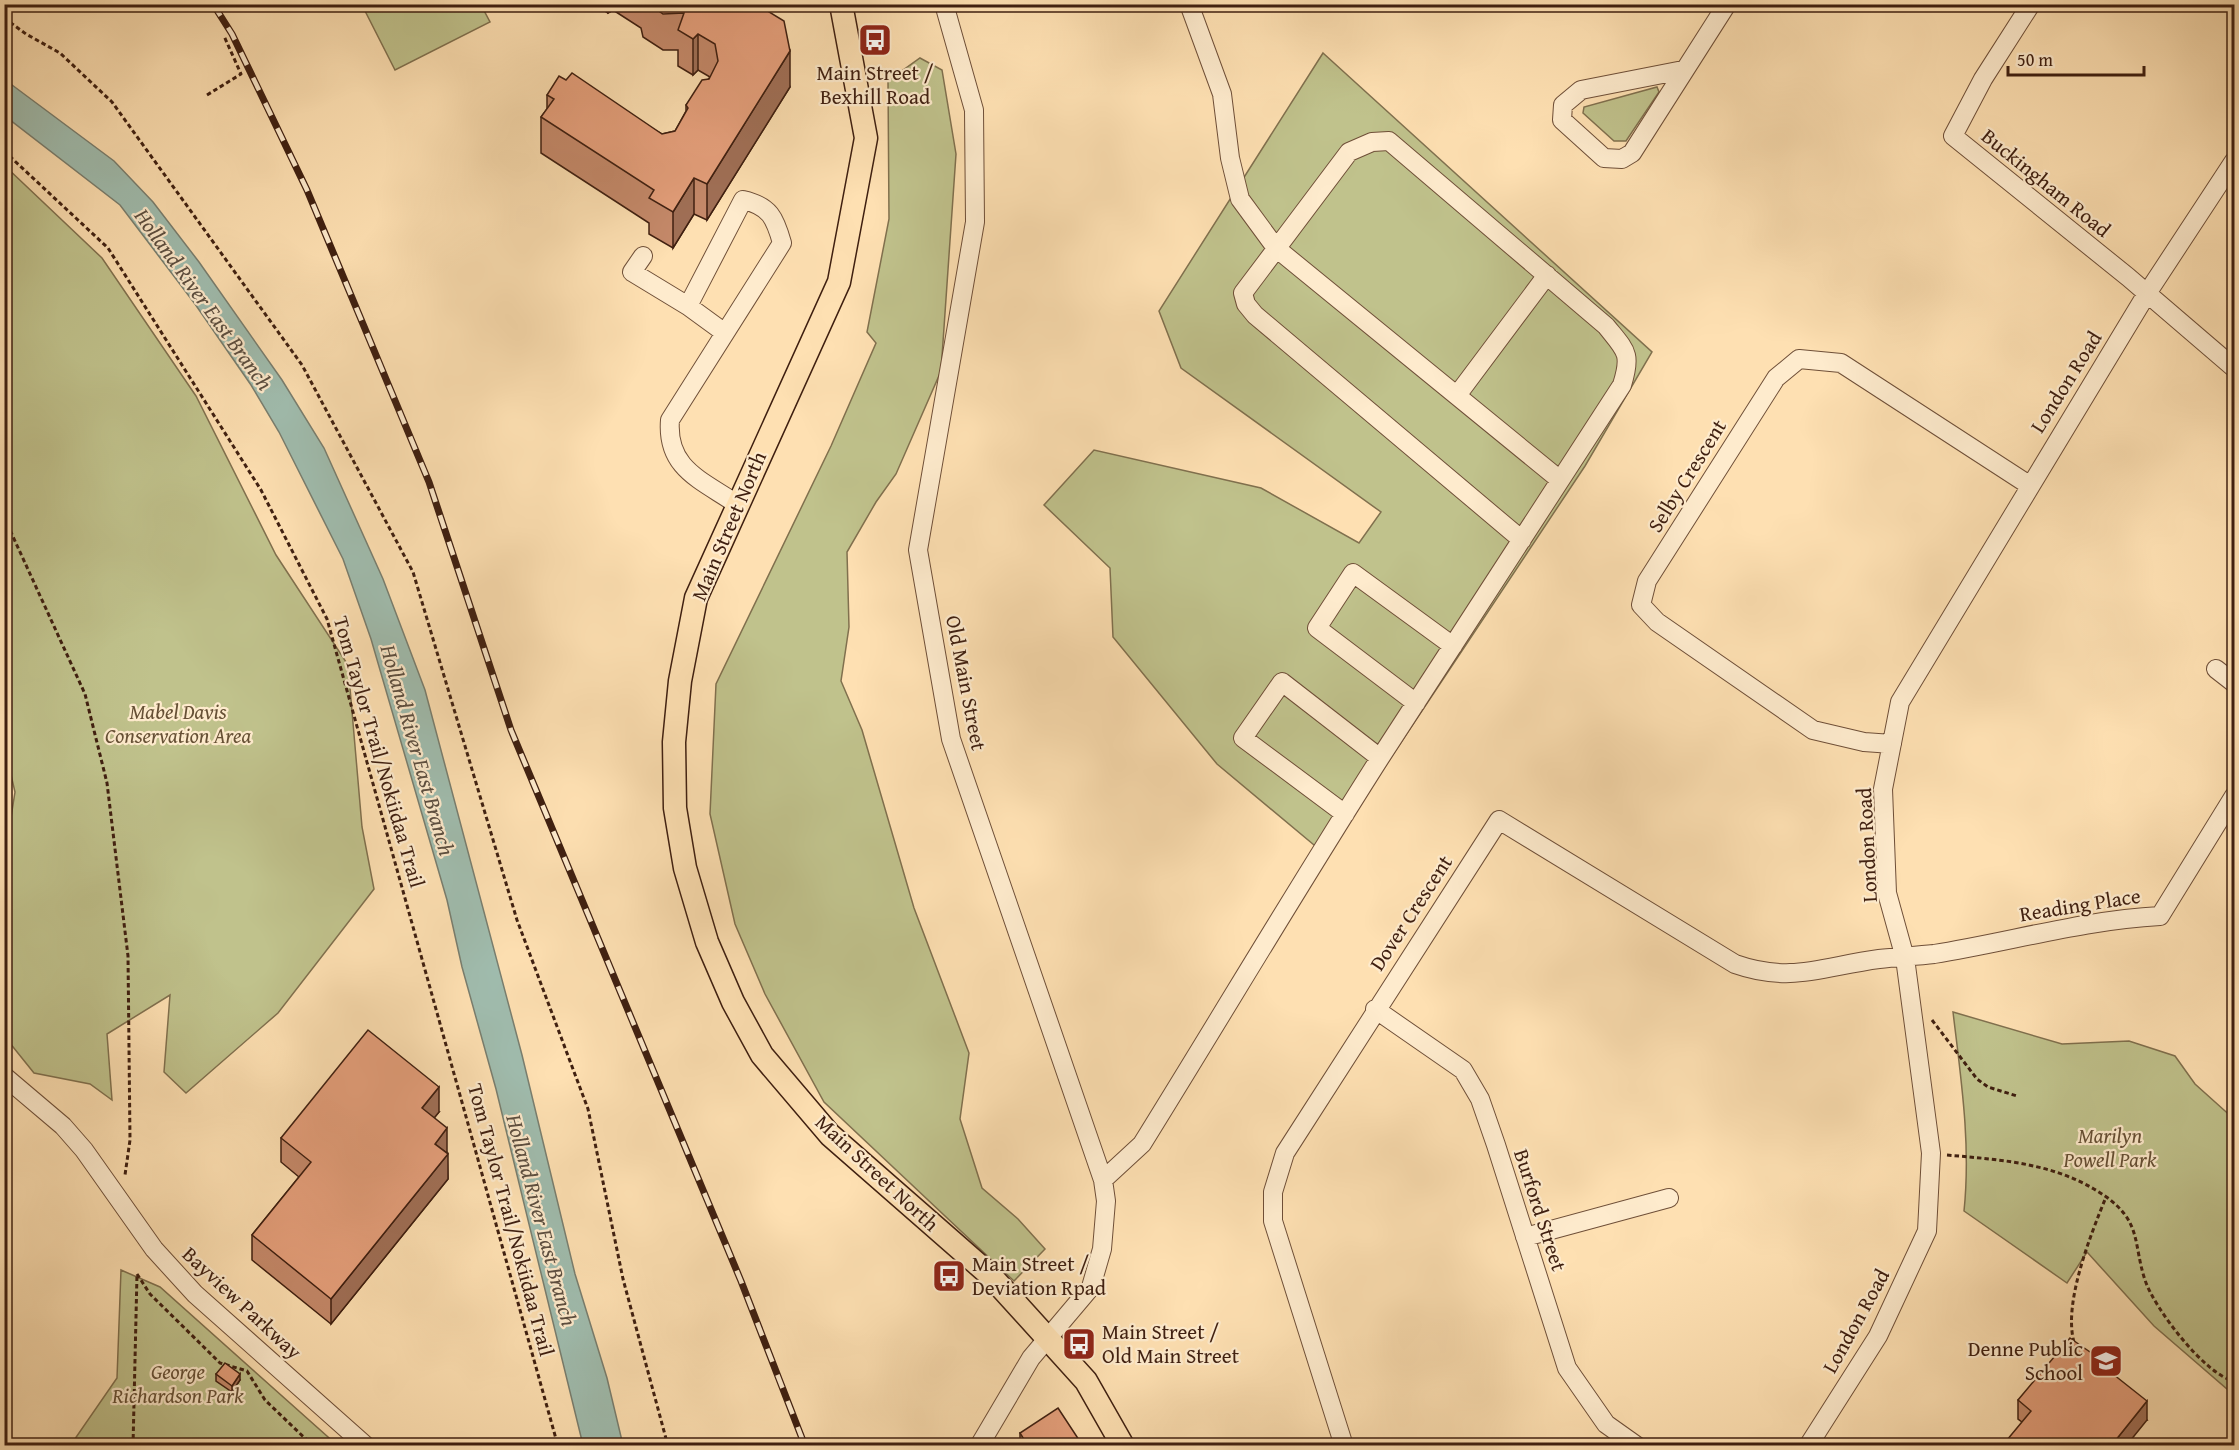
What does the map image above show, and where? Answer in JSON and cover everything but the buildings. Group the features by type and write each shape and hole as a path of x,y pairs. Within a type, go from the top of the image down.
{"main road":[{"name":"Main Street North","path":"841,4 866,138 839,282 696,598 680,681 674,742 675,808 686,868 707,942 733,1002 762,1055 830,1135 990,1275 1086,1381 1123,1446"}],"street":[{"name":"Old Main Street","path":"944,4 974,110 975,222 918,550 951,739 1102,1180 1106,1201 1102,1249 1091,1287 1031,1358 979,1446"},
{"path":"1189,4 1222,93 1230,158 1240,199 1276,248 1458,394 1560,480"},
{"path":"1683,70 1581,90 1563,105 1562,120 1604,158 1622,159 1638,145 1726,4"},
{"name":"Buckingham Road","path":"2031,4 1983,79 1953,136 2146,295"},
{"path":"1102,1180 1142,1144 1380,758 1522,540 1622,385 1629,364 1624,349 1606,326 1547,275 1389,141 1372,142 1349,152 1243,293 1246,304 1255,315 1522,540"},
{"name":"London Road","path":"1808,1446 1878,1336 1927,1231 1931,1153 1905,958 1887,893 1883,789 1900,702 2029,485 2146,295 2235,161"},
{"path":"688,306 743,200 756,203 775,218 782,243 670,420 668,438 679,464 738,505"},
{"path":"643,256 632,272 688,306 725,333"},
{"path":"1458,394 1547,275"},
{"path":"2146,295 2235,368"},
{"name":"Selby Crescent","path":"1892,744 1864,742 1813,730 1657,621 1641,606 1647,581 1776,378 1799,359 1841,363 2029,485"},
{"path":"1416,703 1317,628 1353,573 1453,646"},
{"path":"2216,669 2235,683"},
{"path":"1345,814 1243,738 1282,682 1380,758"},
{"name":"Reading Place","path":"1905,958 2124,918 2160,916 2235,796"},
{"name":"Dover Crescent","path":"1344,1446 1273,1221 1273,1192 1285,1153 1499,820 1718,955 1755,971 1798,975 1879,960 1905,958"},
{"name":"Burford Street","path":"1375,1010 1463,1070 1480,1099 1567,1368 1606,1424 1637,1446"},
{"name":"Bayview Parkway","path":"4,1076 63,1126 121,1200 154,1248 211,1310 366,1446"},
{"path":"1525,1237 1669,1198"}],"path":[{"path":"4,18 26,34 60,53 112,102 302,365 413,572 517,920 588,1109 623,1278 668,1446"},
{"path":"207,95 241,74 224,36"},
{"name":"Tom Taylor Trail/Nokiidaa Trail","path":"4,151 108,248 261,490 327,619 558,1446"},
{"path":"4,517 85,694 106,783 128,956 130,1140 121,1200"},
{"path":"1930,1017 1977,1079 1988,1087 2016,1096"},
{"path":"1931,1153 2017,1162 2062,1172 2106,1197 2133,1226 2145,1281 2173,1329 2204,1361 2235,1381"},
{"path":"2074,1344 2070,1329 2083,1256 2106,1197"},
{"path":"133,1446 137,1274 150,1294 220,1363 248,1371 265,1400 313,1446"}],"green space":[{"path":"362,5 481,5 490,22 395,70"},
{"path":"1323,53 1652,352 1585,466 1326,855 1217,764 1113,637 1110,568 1044,505 1094,450 1261,488 1359,543 1381,512 1181,368 1159,311"},
{"path":"920,58 942,70 956,154 941,371 896,474 876,502 847,552 849,627 841,681 862,730 914,908 969,1053 960,1119 982,1188 1018,1219 1045,1249 1014,1281 824,1102 765,994 735,924 710,814 716,684 831,446 876,343 867,332 889,219 888,81"},
{"path":"1657,87 1659,92 1626,141 1614,141 1583,113 1584,107"},
{"name":"Mabel Davis Conservation Area","path":"5,166 102,258 196,396 276,555 348,665 362,827 374,889 278,1013 186,1093 164,1072 170,995 107,1034 112,1100 90,1084 34,1073 5,1037 5,855 15,792 4,745"},
{"name":"Marilyn Powell Park","path":"1953,1012 2062,1044 2129,1041 2175,1056 2195,1084 2234,1119 2234,1395 2154,1326 2087,1252 2067,1283 1964,1211 1966,1136"},
{"name":"George Richardson Park","path":"121,1270 160,1287 337,1445 70,1446 117,1378"}],"water":[{"name":"Holland River East Branch","path":"4,79 114,161 153,202 199,262 282,380 324,448 383,579 425,690 522,1055 575,1274 607,1378 623,1445 583,1445 447,900 371,639 343,559 279,432 251,385 195,304 120,205 5,116"}],"railway":[{"path":"213,4 232,34 307,190 429,482 511,730 741,1281 805,1446"}],"place":[{"name":"Main Street / Bexhill Road","path":"875,40"},
{"name":"Main Street / Deviation Rpad","path":"949,1276"},
{"name":"Main Street / Old Main Street","path":"1079,1344"},
{"name":"Denne Public School","path":"2106,1361"}]}
